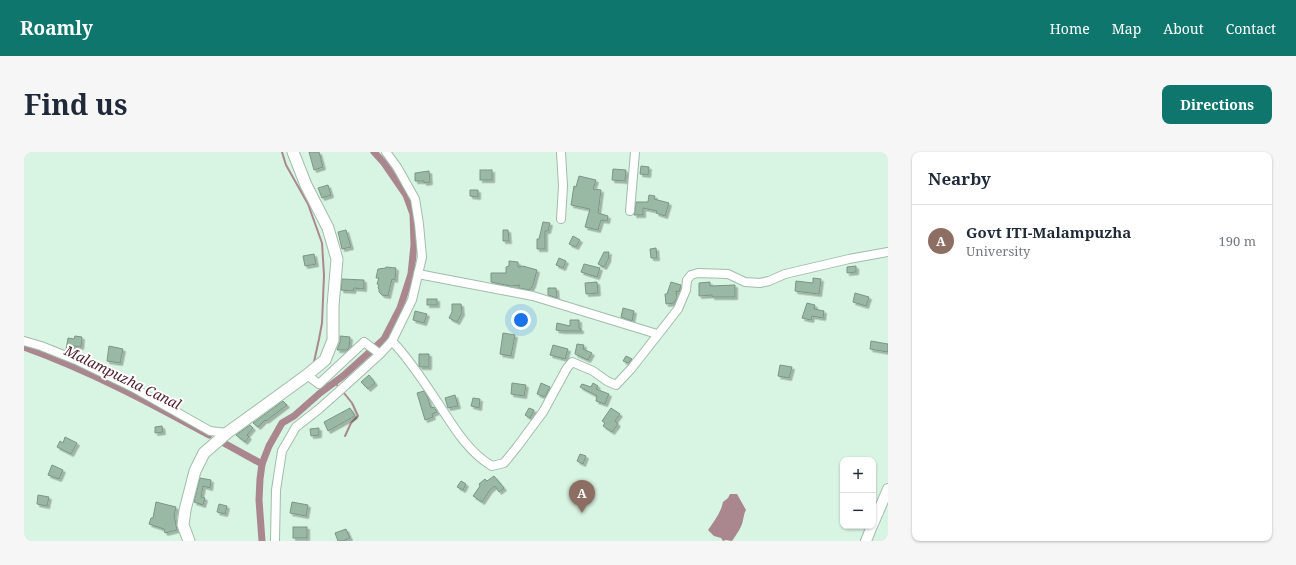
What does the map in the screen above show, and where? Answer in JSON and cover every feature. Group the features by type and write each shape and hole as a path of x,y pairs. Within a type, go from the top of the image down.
{"main road":[{"path":"189,541 183,525 185,510 195,471 204,453 227,433 307,375 325,360 333,340 333,306 337,259 328,228 306,185 293,152"}],"street":[{"path":"275,541 276,490 282,451 296,427 319,409 380,354 392,341 412,300 422,257 415,200 397,167 386,152"},
{"path":"561,152 561,219"},
{"path":"630,211 635,152"},
{"path":"392,341 401,350 454,428 472,449 484,461 492,466 504,463 517,447 543,412 567,368 572,362 593,371 616,385 631,369 678,309 686,290 687,280 691,275 698,273 728,274 745,282 760,283 785,274 849,259 888,252"},
{"path":"418,274 534,296 657,334"},
{"path":"24,341 76,360 134,388 210,431 227,433"},
{"path":"307,375 319,384 364,342 380,354"},
{"path":"876,518 888,489"},
{"path":"866,541 871,529"}],"shaded area":[{"path":"730,494 737,494 746,510 739,531 732,541 723,541 721,538 714,536 708,530 719,513 723,502"}],"building":[{"path":"309,152 319,152 323,167 314,170"},
{"path":"641,166 649,167 648,175 640,174"},
{"path":"613,169 626,170 625,181 612,180"},
{"path":"480,170 492,170 492,180 480,180"},
{"path":"429,171 430,182 424,183 424,181 415,181 415,173"},
{"path":"579,176 596,180 593,189 601,190 598,213 608,216 607,221 601,220 598,230 585,227 590,209 571,205 574,186 576,187"},
{"path":"328,185 331,195 322,198 318,188"},
{"path":"470,190 478,190 478,197 470,196"},
{"path":"649,195 655,196 654,199 669,203 665,216 656,213 657,211 643,208 643,215 634,215 636,202 648,202"},
{"path":"543,222 550,223 548,231 545,231 545,249 537,249 537,239 539,239"},
{"path":"346,230 351,247 342,249 338,232"},
{"path":"503,230 508,230 509,241 503,241"},
{"path":"573,236 580,240 576,247 569,244"},
{"path":"656,248 657,258 651,258 650,249"},
{"path":"604,252 609,252 608,260 604,267 598,264"},
{"path":"314,254 316,264 305,266 303,256"},
{"path":"559,258 566,261 563,268 556,265"},
{"path":"509,261 518,262 518,267 523,266 537,270 530,290 518,288 520,285 511,286 491,282 491,273 506,273 506,267 509,266"},
{"path":"584,264 600,268 597,277 581,272"},
{"path":"856,266 856,272 847,273 847,267"},
{"path":"386,267 396,268 395,280 392,279 388,296 382,295 379,292 379,285 377,284 379,278 376,278 378,269"},
{"path":"813,278 821,279 819,294 795,291 796,281 813,283"},
{"path":"342,279 364,280 364,289 354,288 353,291 341,290"},
{"path":"597,282 598,293 586,294 585,283"},
{"path":"671,282 681,285 679,292 676,291 677,298 674,303 666,304 665,294 667,294"},
{"path":"710,282 710,286 735,285 735,297 712,297 712,295 699,296 699,283"},
{"path":"548,288 556,288 557,298 548,295"},
{"path":"855,293 869,297 866,306 853,302"},
{"path":"427,299 437,299 437,305 427,305"},
{"path":"807,303 815,305 814,309 824,311 823,318 812,316 811,320 802,318"},
{"path":"452,304 461,304 462,313 457,322 449,318 452,312"},
{"path":"623,308 634,311 632,321 621,317"},
{"path":"415,311 427,314 424,323 413,320"},
{"path":"570,320 579,320 579,328 581,331 556,330 557,323 570,326"},
{"path":"503,333 515,335 511,356 500,354"},
{"path":"75,336 82,337 81,347 73,346 72,352 66,350 68,338 74,339"},
{"path":"340,336 350,337 349,348 347,350 337,350 340,342"},
{"path":"871,341 888,344 888,352 870,349"},
{"path":"577,344 584,345 583,349 592,353 588,360 575,354"},
{"path":"553,345 568,349 565,359 550,355"},
{"path":"109,346 123,349 120,363 107,361"},
{"path":"419,354 429,354 429,367 419,366"},
{"path":"626,356 632,359 628,363 623,361"},
{"path":"780,365 792,367 789,378 778,376"},
{"path":"369,375 375,383 368,389 361,382"},
{"path":"512,383 526,385 524,396 511,394"},
{"path":"541,383 550,387 545,397 537,394"},
{"path":"593,383 598,386 596,389 609,394 605,404 596,401 597,396 580,387 582,384 591,387"},
{"path":"424,391 431,408 434,407 437,412 432,414 433,417 425,420 417,393"},
{"path":"455,395 458,406 448,408 445,398"},
{"path":"473,398 480,399 479,408 471,406"},
{"path":"283,401 287,405 266,421 265,420 258,427 253,423"},
{"path":"350,408 355,416 328,431 324,422"},
{"path":"529,408 534,410 530,418 525,415"},
{"path":"611,408 620,414 615,421 618,424 612,432 603,426 605,423 602,421"},
{"path":"250,425 253,428 247,435 249,437 245,442 236,435"},
{"path":"162,426 163,432 155,433 155,427"},
{"path":"319,428 319,435 311,436 310,429"},
{"path":"65,437 77,443 71,454 57,447 60,441 63,443"},
{"path":"580,454 586,456 583,464 577,461"},
{"path":"52,465 63,470 59,479 48,475"},
{"path":"494,476 504,488 499,492 495,486 490,490 482,502 473,496 480,486 479,484 485,479 487,481"},
{"path":"200,478 211,480 210,488 203,486 201,497 205,498 203,505 194,502"},
{"path":"461,481 466,484 463,490 457,487"},
{"path":"38,495 49,497 47,506 37,504"},
{"path":"156,502 176,507 174,515 177,530 165,533 164,529 149,524 151,518 153,518"},
{"path":"292,502 308,505 306,516 290,513"},
{"path":"219,504 227,506 225,514 217,512"},
{"path":"293,527 307,527 307,538 293,538"},
{"path":"346,529 350,538 343,541 338,541 335,533"}],"waterway":[{"path":"282,152 286,165 308,204 322,243 324,275 322,323 314,362"},
{"name":"Malampuzha Canal","path":"262,541 259,500 260,479 262,464 269,446 282,423 294,416 320,393 343,376 384,339 400,308 411,274 414,245 413,214 406,195 384,163 374,152"},
{"name":"Malampuzha Canal","path":"24,347 118,387 209,435"},
{"name":"Malampuzha Canal","path":"327,384 332,387 336,384 337,385"},
{"path":"344,393 352,403 358,416 351,423 345,436"},
{"name":"Malampuzha Canal","path":"222,442 262,464"}],"place":[{"name":"Govt ITI-Malampuzha","path":"582,513"}]}
